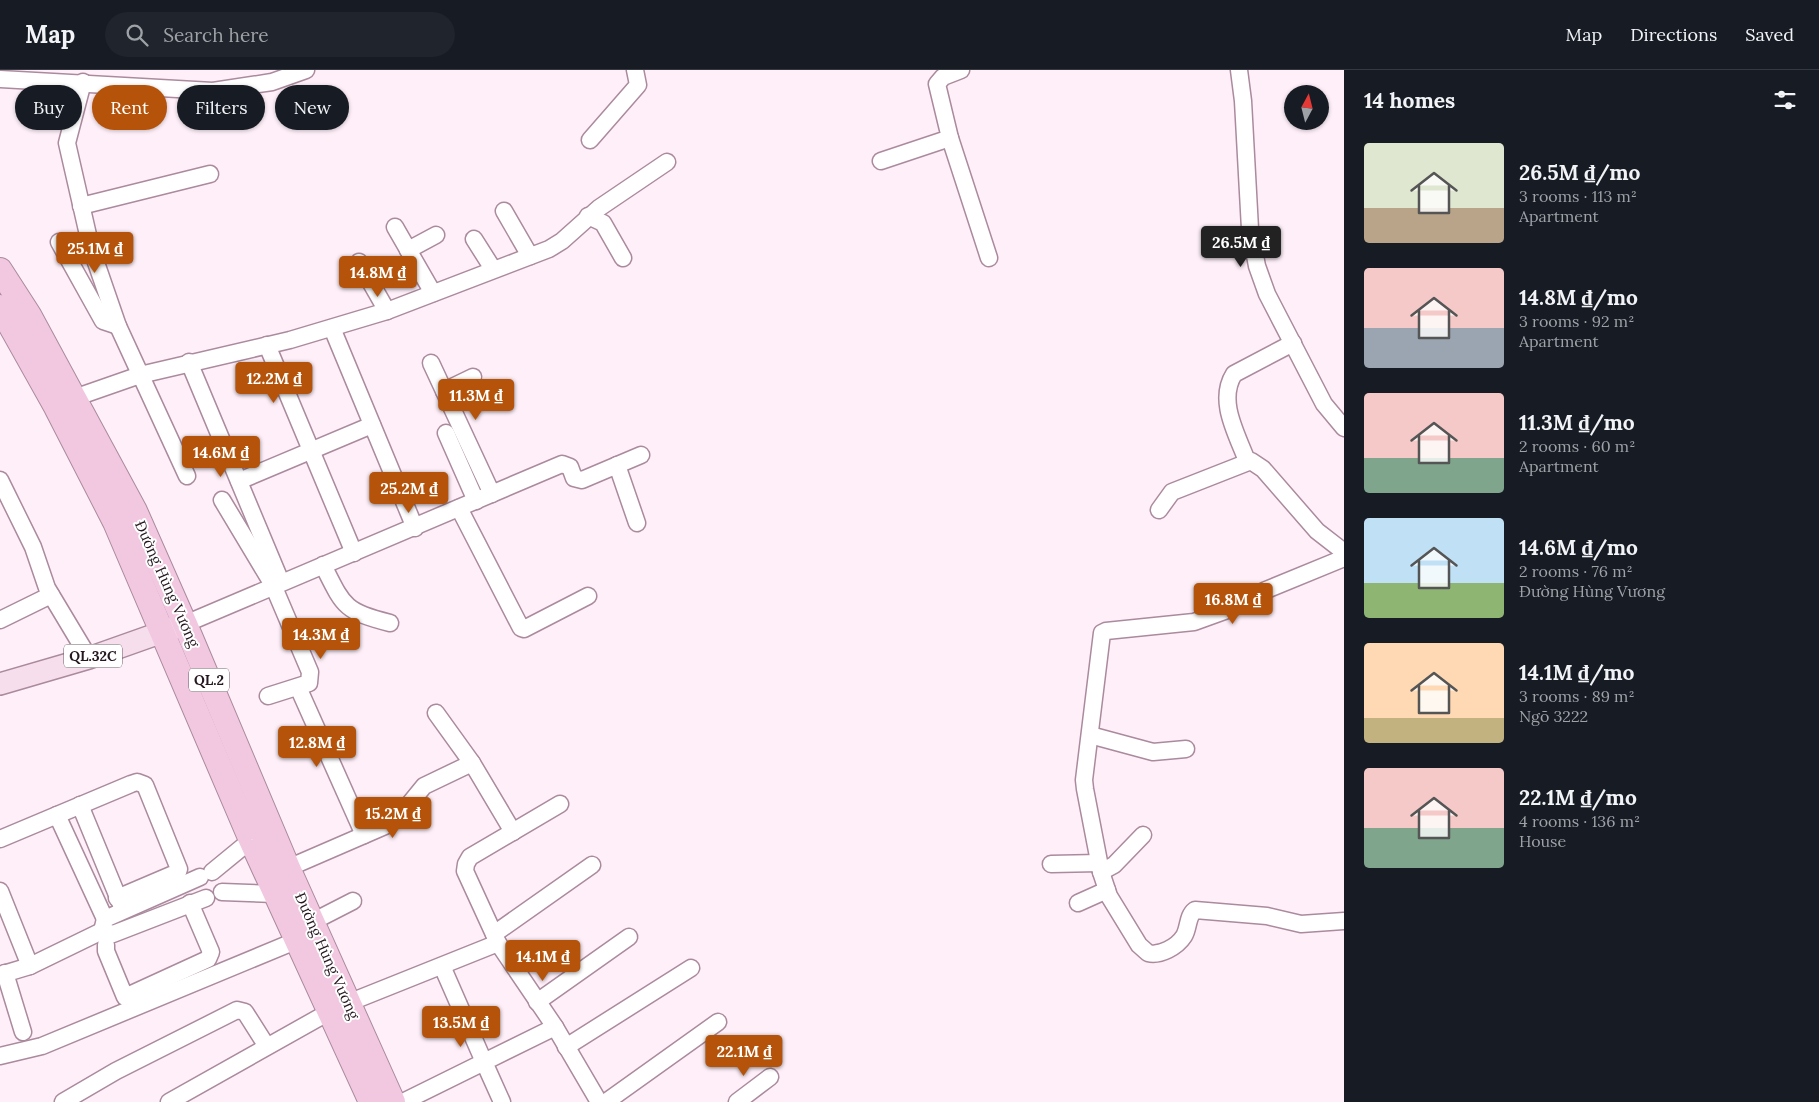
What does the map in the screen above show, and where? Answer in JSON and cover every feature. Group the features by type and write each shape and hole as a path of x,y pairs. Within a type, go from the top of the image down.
{"highway":[{"name":"Đường Hùng Vương","path":"0,270 29,315 134,511 185,624 288,868 308,932 339,1008 371,1102"},
{"name":"Đường Hùng Vương","path":"0,307 56,407 115,522 276,894 308,932"},
{"name":"Đường Hùng Vương","path":"339,1008 393,1102"}],"main road":[{"name":"QL.32C","path":"0,684 89,658 185,624"}],"street":[{"path":"136,70 144,85"},
{"path":"167,87 227,90 272,82 306,70"},
{"path":"590,140 638,86 635,70"},
{"path":"961,70 943,77 937,84 950,138 989,258"},
{"path":"1240,70 1250,229 1257,266 1268,294 1324,404 1344,428"},
{"path":"0,79 129,85"},
{"path":"83,82 67,143 90,248 118,326 187,476"},
{"path":"881,160 950,138"},
{"path":"74,398 140,375 189,362 267,346 387,311 530,256 562,241 588,216 667,162"},
{"path":"81,206 210,174"},
{"path":"504,211 530,256"},
{"path":"588,216 600,221 607,228 623,258"},
{"path":"395,227 433,293"},
{"path":"408,250 436,235"},
{"path":"474,239 493,269"},
{"path":"59,242 103,321 118,326"},
{"path":"359,262 387,311"},
{"path":"332,328 415,528"},
{"path":"1247,461 1228,409 1227,399 1230,380 1234,374 1293,343"},
{"path":"267,346 354,553"},
{"path":"189,362 239,481 310,672 309,683 268,696"},
{"path":"431,363 492,494"},
{"path":"444,391 473,377"},
{"path":"239,481 372,425"},
{"path":"446,433 476,501"},
{"path":"185,624 562,464 570,467 574,478 582,480 641,455"},
{"path":"1158,510 1172,492 1247,461 1254,462 1263,469 1317,531 1344,552"},
{"path":"617,465 637,523"},
{"path":"0,480 33,547 51,595 89,658"},
{"path":"222,500 277,584"},
{"path":"459,508 520,628 524,629 588,596"},
{"path":"1344,558 1266,590 1230,609 1194,622 1106,630 1102,633 1084,780 1100,868 1107,890 1116,911 1139,945 1151,954 1166,950 1184,936 1190,915 1195,910 1267,916 1301,924 1344,921"},
{"path":"323,566 339,596 350,608 360,616 390,623"},
{"path":"0,620 51,595"},
{"path":"298,687 364,835"},
{"path":"436,713 472,763 513,832"},
{"path":"1090,735 1153,752 1186,749"},
{"path":"288,868 364,835 397,818 424,786 472,763"},
{"path":"0,839 137,782 145,785 178,864 178,872 126,904 103,932 30,966 3,974 23,1032"},
{"path":"560,804 470,857 466,864 465,872 496,939 555,1027 597,1101 718,1022"},
{"path":"80,805 126,904 144,922"},
{"path":"57,815 103,932 113,948 129,995 210,956 211,952 190,903"},
{"path":"1051,864 1100,868 1114,865 1143,835"},
{"path":"126,904 206,874 251,840"},
{"path":"168,1102 266,1045 339,1008 442,966 496,939 592,865"},
{"path":"1078,903 1107,890"},
{"path":"0,891 5,917 30,966"},
{"path":"222,892 276,894"},
{"path":"103,932 113,934 206,898"},
{"path":"0,1056 42,1046 308,932 353,901"},
{"path":"537,1002 629,937"},
{"path":"442,966 502,1102"},
{"path":"566,1047 691,968"},
{"path":"63,1102 116,1071 237,1010 246,1012 266,1045"},
{"path":"403,1102 555,1027"},
{"path":"737,1102 770,1076"}]}
